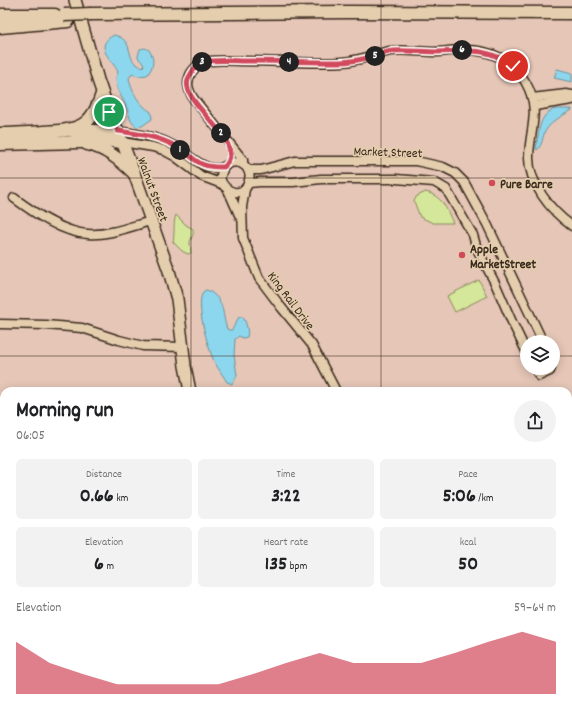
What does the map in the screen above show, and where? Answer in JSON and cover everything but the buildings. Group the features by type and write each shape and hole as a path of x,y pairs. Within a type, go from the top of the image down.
{"highway":[{"path":"0,27 87,14 333,12 572,13"},
{"path":"0,15 66,18"},
{"path":"63,131 79,127 86,122 98,107 102,94"},
{"path":"0,134 63,131 120,137"},
{"path":"0,144 80,142 120,137"},
{"path":"80,142 107,151 118,158 134,173"}],"main road":[{"name":"Walnut Street","path":"75,0 102,94 134,173 169,271 177,299 185,366 189,387"}],"street":[{"path":"247,186 250,176 242,160 188,90 187,80 194,68 202,62 344,62 391,51 438,52 473,50 500,57 513,66 526,82 533,102 535,114 529,158 531,170 543,197 560,216 572,226"},
{"path":"533,102 572,94"},
{"path":"533,102 572,100"},
{"name":"Market Street","path":"120,137 140,134 155,138 175,146 198,163 210,168 225,166 232,162 238,162 246,167 261,170 295,161 416,161 443,167 455,173 464,182 540,335"},
{"path":"223,136 230,150 230,155 221,171 220,178 225,187"},
{"path":"120,137 163,150 176,157 201,176 235,192 260,182 293,182 321,179 374,179 434,182 446,189 473,235 480,255 495,283 520,339"},
{"name":"King Rail Drive","path":"247,186 241,219 243,238 259,278 312,345 334,387"},
{"name":"King Rail Drive","path":"225,187 241,219"},
{"path":"14,198 30,210 62,227 76,232 88,234 109,232 151,221"},
{"path":"0,324 46,325 82,328 143,346 183,347"}],"green space":[{"path":"426,192 432,194 440,200 446,208 453,223 433,223 420,217 414,201 417,196"},
{"path":"176,215 186,225 193,229 190,242 191,253 188,254 182,251 173,242"},
{"path":"479,280 487,296 455,312 447,296"}],"water":[{"path":"114,35 126,42 133,61 137,64 143,67 144,64 138,56 140,49 145,48 149,50 153,60 151,69 147,75 138,76 132,74 129,78 136,97 143,106 151,112 152,119 142,126 136,127 131,121 117,88 116,77 118,72 104,48 108,39"},
{"path":"557,69 572,73 572,82 554,78"},
{"path":"556,109 572,110 558,118 548,127 537,150 540,125 550,111"},
{"path":"207,290 220,302 227,329 232,330 239,317 243,317 247,327 247,337 243,338 239,336 235,339 234,355 237,376 232,384 227,382 211,355 203,325 200,304 201,296 204,291"}],"place":[{"name":"Pure Barre","path":"492,183"},
{"name":"Apple MarketStreet","path":"462,255"}],"route":[{"path":"109,112 118,131 140,134 175,146 198,163 210,168 224,167 227,164 230,150 223,136 188,90 187,80 194,68 202,62 344,62 391,51 438,52 473,50 493,54 513,66"}]}
